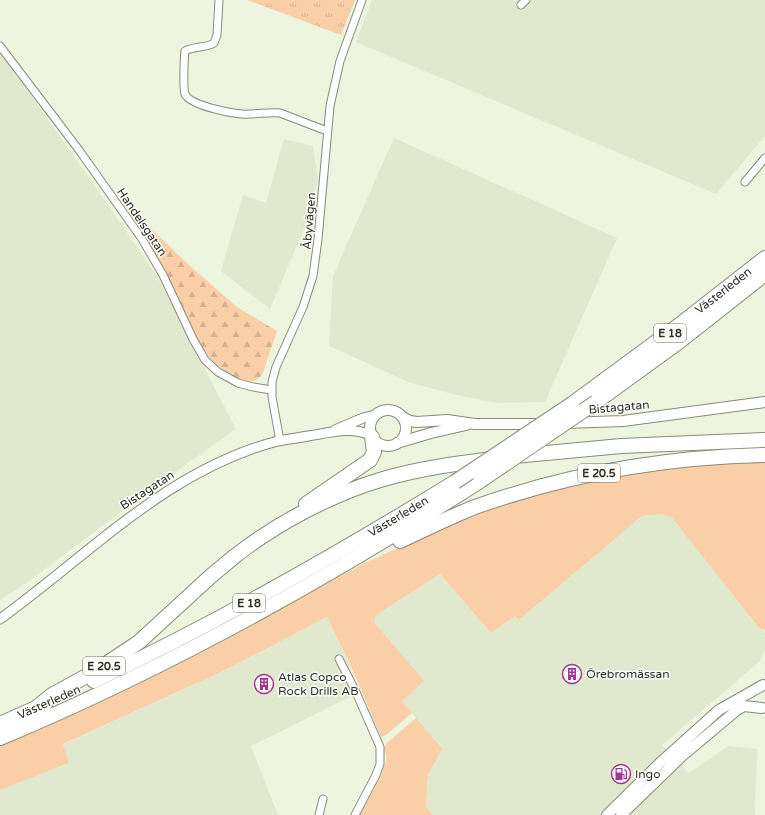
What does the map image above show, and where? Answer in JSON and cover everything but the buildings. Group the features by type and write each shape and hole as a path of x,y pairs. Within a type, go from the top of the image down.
{"highway":[{"name":"Västerleden","path":"0,724 141,659 247,604 325,561 455,482 572,404 660,340 765,258"},
{"name":"Västerleden","path":"0,738 86,700 184,652 284,599 367,551 480,481 596,402 680,341 765,274"},
{"name":"E 20.5","path":"259,539 285,518 368,461 374,452 371,436"},
{"name":"E 20.5","path":"36,708 52,695 94,672 139,642 211,576 246,547 313,508 380,480 465,462 554,452 666,443 765,440"},
{"name":"E 20.5","path":"367,551 374,553 475,507 512,495 569,480 626,468 672,461 765,454"}],"main road":[{"name":"Bistagatan","path":"401,416 410,421 447,420 475,424 603,422 765,402"},
{"path":"371,436 379,444 389,446 396,443 406,430 405,421 396,412 387,410 375,415"},
{"name":"E 20.5","path":"371,436 370,425 375,415"},
{"name":"Bistagatan","path":"396,443 431,433 475,424"},
{"path":"763,710 758,697 764,684"},
{"path":"607,815 663,766 720,710 764,684"},
{"path":"621,815 663,766 737,710 744,706 763,710"}],"street":[{"path":"219,0 217,35 214,42 209,46 192,47 185,51 185,94 190,99 221,111 248,114 272,112 280,113 327,131"},
{"name":"Åbyvägen","path":"280,441 271,390 273,375 309,291 316,261 327,131 335,78 344,45 362,0"},
{"name":"Handelsgatan","path":"0,46 79,150 142,239 164,275 193,339 205,360 218,372 238,383 252,388 271,390"},
{"path":"745,182 765,158"},
{"name":"Bistagatan","path":"333,431 350,423 375,415"},
{"name":"Bistagatan","path":"0,619 47,584 128,518 163,494 220,463 256,448 280,441 333,431 359,430 371,436"},
{"path":"339,659 355,690 380,747 380,764 376,775 354,815"},
{"path":"319,815 323,800"}],"shaded area":[{"path":"372,0 765,0 765,136 716,194 356,42"},
{"path":"0,52 157,276 236,429 164,480 29,581 0,600"},
{"path":"394,138 617,238 545,402 498,403 457,395 411,383 329,346 333,276"},
{"path":"284,139 313,146 318,181 303,231 270,309 221,271 243,195 266,203"},
{"path":"662,514 672,518 760,629 765,633 765,650 760,661 662,745 689,773 728,746 757,749 755,815 433,815 426,807 428,775 441,749 402,701 374,622 376,615 440,574 491,633 515,616 519,620 642,516"},
{"path":"327,617 350,664 354,695 251,746 278,815 0,815 0,790 69,763 62,745 221,672"}],"green space":[{"path":"247,0 355,0 341,35"},
{"path":"137,215 190,266 237,307 277,331 262,375 259,378 254,381 245,381 223,370 211,359 202,347 186,319 167,275 131,218"},
{"path":"734,462 765,463 765,630 760,629 672,518 662,514 642,516 519,620 515,616 491,633 440,574 376,615 374,622 424,681 402,701 412,713 386,735 381,737 350,664 327,617 221,672 63,744 69,763 0,790 0,746 75,712 216,643 365,563 428,534 500,506 547,492 609,477 653,470"},
{"path":"416,718 442,749 428,775 426,807 433,815 360,815 382,774 387,758 384,748 388,742"}],"place":[{"name":"Örebromässan","path":"572,674"},
{"name":"Atlas Copco Rock Drills AB","path":"264,684"},
{"name":"Ingo","path":"621,774"}]}
